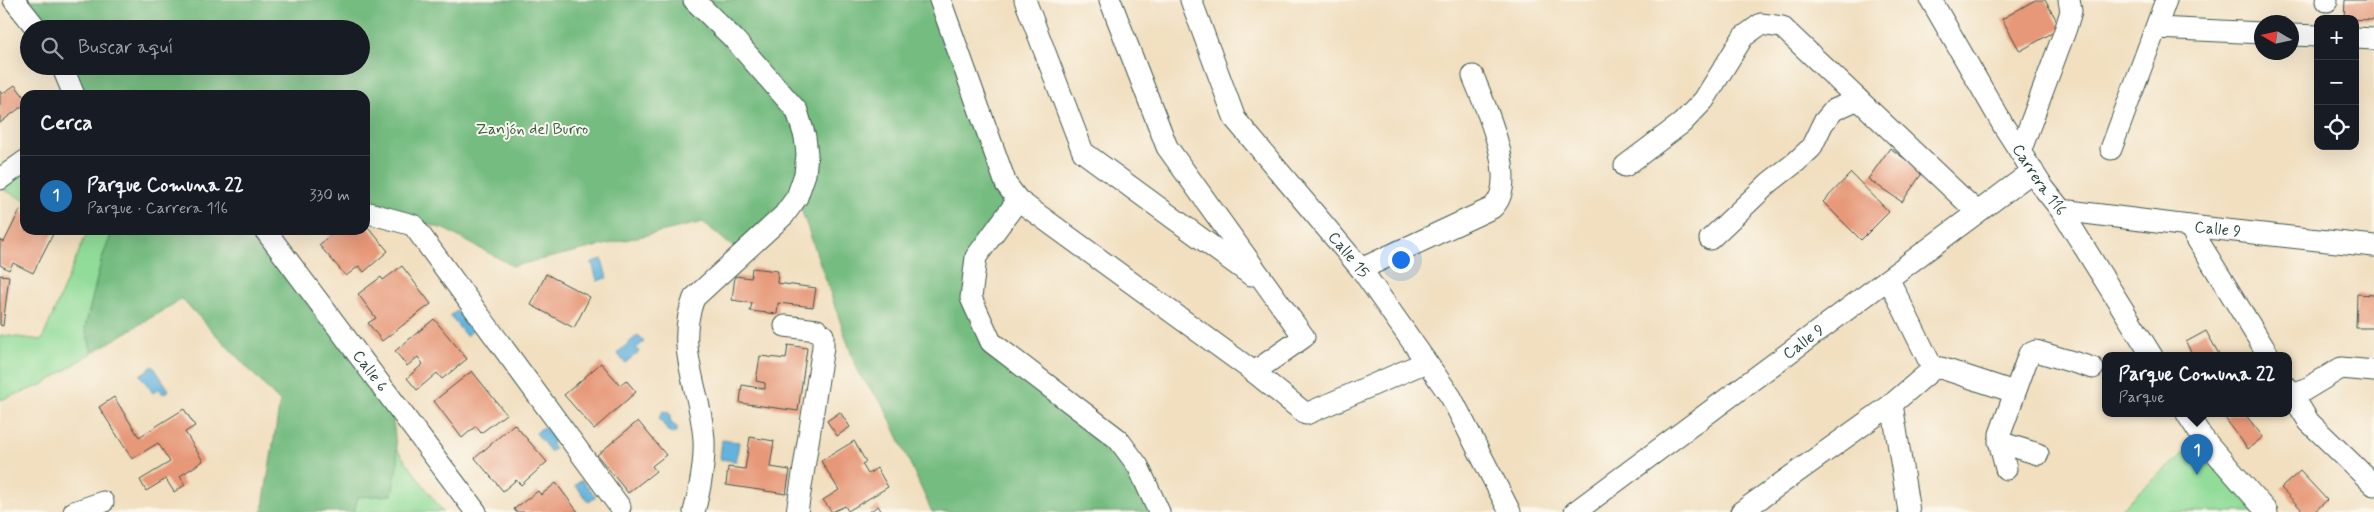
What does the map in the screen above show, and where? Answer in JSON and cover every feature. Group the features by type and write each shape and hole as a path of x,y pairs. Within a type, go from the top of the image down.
{"street":[{"path":"14,0 30,20"},
{"path":"694,0 734,39 797,111 805,136 807,154 805,174 798,197 784,215 694,298 688,311 686,327 688,353 704,440 701,484 694,512"},
{"path":"940,0 1006,184 1018,200 1254,372 1306,414 1426,362"},
{"path":"1025,0 1083,152 1265,286"},
{"path":"1110,0 1167,147 1265,286 1304,337 1254,372"},
{"name":"Calle 15","path":"1191,0 1235,119 1361,270 1451,397 1510,512"},
{"name":"Carrera 116","path":"1931,0 2020,152 2061,210 2150,352"},
{"path":"2020,152 2066,28 2071,11 2069,0"},
{"path":"2110,149 2166,0"},
{"path":"1625,166 1682,123 1704,100 1743,37 1761,24 1782,26 1977,212"},
{"path":"2157,28 2254,33"},
{"path":"2299,35 2314,36"},
{"path":"2359,38 2374,39"},
{"path":"66,75 72,90"},
{"path":"1361,270 1492,208 1500,201 1503,190 1502,166 1496,138 1474,76"},
{"path":"1710,239 1770,182 1811,148 1823,123 1834,110 1858,99"},
{"path":"0,179 20,165"},
{"name":"Calle 9","path":"1575,512 2033,171"},
{"path":"1018,200 976,256 971,298 991,342 1118,438 1138,466 1159,512"},
{"name":"Calle 9","path":"2061,210 2374,246"},
{"path":"370,213 413,225 620,507"},
{"path":"2189,226 2267,352"},
{"name":"Calle 6","path":"270,235 476,512"},
{"path":"1889,280 1932,369"},
{"path":"785,326 817,330 823,335 824,347 797,512"},
{"path":"2006,469 1999,442 2000,434 2027,356 2032,351 2093,368"},
{"path":"1741,512 1892,404 1932,369 1941,368 2014,392"},
{"path":"2292,392 2342,368 2374,370"},
{"path":"2292,394 2310,422 2374,485"},
{"path":"1892,404 1909,512"},
{"path":"2189,417 2202,437 2267,512"},
{"path":"1999,442 2038,454"},
{"path":"74,512 103,502"}],"green space":[{"name":"Zanjón del Burro","path":"14,0 940,0 1018,200 976,257 971,298 991,342 1118,439 1159,512 932,512 884,406 858,373 797,197 741,254 703,222 513,266 444,229 370,207 370,90 72,90 66,75 370,75 370,20 30,20"},
{"path":"20,176 20,198 2,189"},
{"path":"86,235 111,235 102,258 85,328 92,353 42,385 0,400 0,335 42,340"},
{"path":"111,235 260,235 392,412 398,461 392,495 358,497 354,512 262,512 280,402 182,299 92,353 85,328 102,258"},
{"path":"2202,437 2267,512 2117,512"},
{"path":"396,448 443,512 354,512 358,497 398,461"}],"water":[{"path":"602,259 607,278 597,281 592,262"},
{"path":"457,311 473,330 466,336 450,316"},
{"path":"638,335 644,342 636,348 639,352 625,363 617,353"},
{"path":"153,366 169,390 163,394 159,388 153,393 140,375"},
{"path":"663,411 669,413 671,423 678,428 674,434 668,431 659,418"},
{"path":"544,426 555,441 551,444 555,448 551,452 536,433"},
{"path":"722,440 739,442 736,461 720,459"},
{"path":"582,480 596,497 589,502 575,485"}],"building":[{"path":"2035,0 2045,0 2061,28 2020,51 2002,19"},
{"path":"2345,0 2374,0 2374,20 2359,20 2359,15 2344,15"},
{"path":"15,85 20,92 20,108 0,123 0,91 2,94"},
{"path":"1890,148 1923,172 1902,202 1868,179"},
{"path":"1851,173 1889,212 1861,240 1823,202"},
{"path":"20,210 20,235 52,235 33,273 13,263 9,270 0,265 0,240 4,242"},
{"path":"370,229 388,251 364,272 359,266 346,276 319,245 330,235 370,235"},
{"path":"402,266 431,304 382,341 368,323 376,318 358,294 381,277 383,280"},
{"path":"752,268 778,271 777,283 816,288 813,307 778,303 777,314 750,311 752,303 732,300 735,276 751,278"},
{"path":"546,274 590,297 574,328 531,305"},
{"path":"0,275 9,276 3,326 0,325"},
{"path":"2357,294 2374,295 2374,328 2356,328"},
{"path":"434,319 467,359 442,379 437,373 417,390 407,378 423,364 418,357 407,366 395,351"},
{"path":"2206,331 2218,352 2191,352 2186,342"},
{"path":"788,345 807,348 798,411 740,403 742,385 765,389 765,383 756,381 760,356 786,359"},
{"path":"601,363 620,385 626,380 636,392 594,429 564,395"},
{"path":"472,371 506,414 481,433 476,426 462,438 434,401"},
{"path":"114,397 139,437 184,409 195,426 185,432 203,461 180,476 185,485 174,492 166,479 146,491 140,480 170,462 158,443 132,459 99,407"},
{"path":"840,412 850,427 837,436 827,421"},
{"path":"2247,417 2263,437 2248,449 2225,418"},
{"path":"638,421 666,455 652,466 656,471 628,493 597,455"},
{"path":"514,424 547,462 521,485 516,480 503,491 475,458"},
{"path":"750,437 774,441 770,467 790,470 786,494 726,485 728,467 745,469"},
{"path":"854,441 866,462 862,464 868,474 877,468 888,487 848,511 845,506 832,512 823,500 839,490 821,461"},
{"path":"2300,471 2327,500 2314,512 2304,512 2281,488"},
{"path":"556,483 578,512 516,512 514,509 538,491 541,495"},
{"path":"878,506 882,512 869,512"}],"place":[{"name":"Parque Comuna 22","path":"2197,475"}]}
